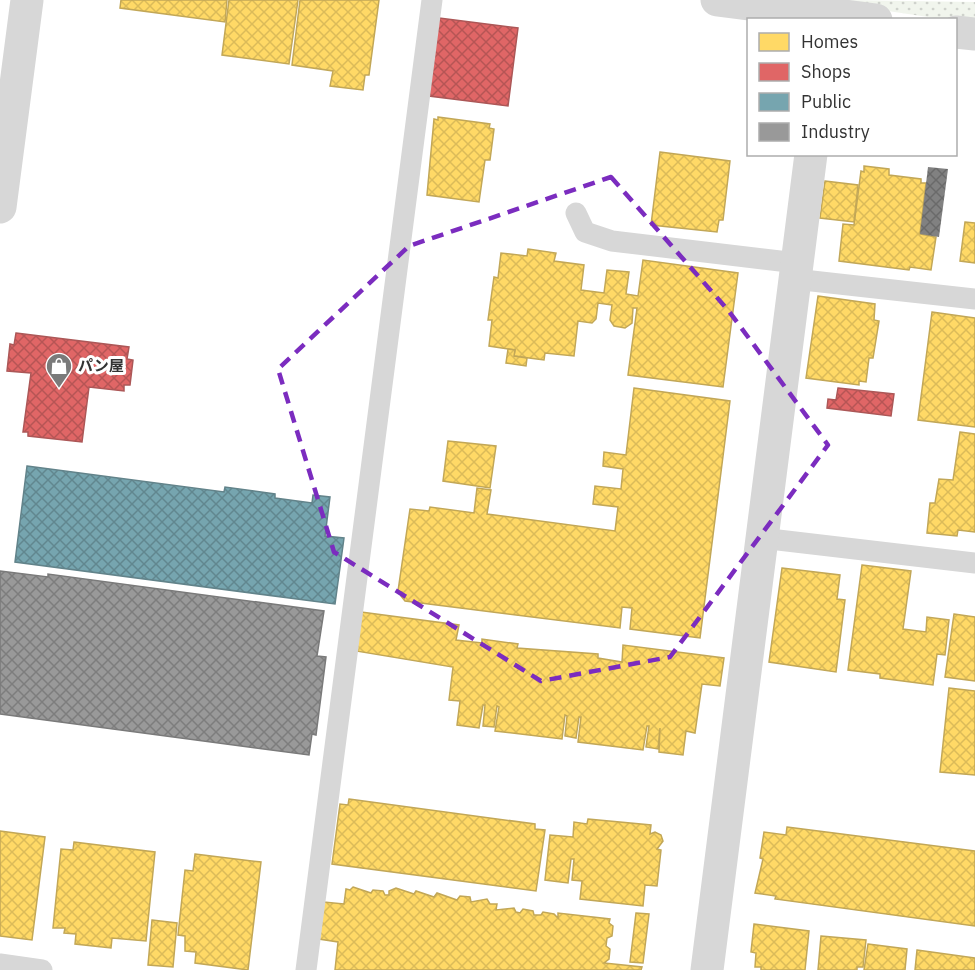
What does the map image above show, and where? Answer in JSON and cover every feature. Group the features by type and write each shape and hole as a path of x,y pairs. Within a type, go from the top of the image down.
{"street":[{"path":"0,207 27,0"},
{"path":"717,0 830,11 866,18"},
{"path":"957,32 975,34"},
{"path":"707,970 811,156"}],"lane":[{"path":"306,970 432,0"},
{"path":"576,213 585,232 612,241 975,298"},
{"path":"761,538 975,563"},
{"path":"0,964 42,970"}],"highlighted area":[{"path":"611,177 728,310 828,445 670,657 541,681 334,552 278,369 409,246"}],"shaded area":[{"path":"842,0 975,2 975,24 957,21 957,18 935,18 841,4"}],"building: Homes":[{"path":"121,0 227,0 225,22 120,8"},
{"path":"229,0 298,0 289,64 222,55"},
{"path":"300,0 379,0 369,75 365,75 363,90 330,86 333,71 292,65"},
{"path":"438,117 490,124 489,128 494,129 490,160 485,160 479,202 427,195 434,119 438,120"},
{"path":"660,152 730,161 723,220 719,220 717,232 651,225"},
{"path":"864,166 889,169 889,175 921,179 921,183 926,183 920,234 936,237 931,270 910,267 909,270 839,261 843,224 854,225 861,171 864,172"},
{"path":"825,181 858,185 854,222 820,218"},
{"path":"965,222 975,223 975,263 960,261"},
{"path":"528,249 556,253 554,261 584,265 581,290 604,293 607,270 629,272 626,294 638,296 643,260 738,273 723,387 628,375 637,308 633,308 632,323 625,328 614,326 610,320 612,305 598,303 596,319 592,323 578,321 574,356 545,353 544,360 514,356 515,350 489,346 492,320 488,320 494,277 498,278 501,253 527,256"},
{"path":"818,296 875,304 874,320 879,321 873,358 869,358 866,382 859,381 859,385 806,378"},
{"path":"932,312 975,318 975,427 918,420"},
{"path":"508,349 515,350 514,356 527,358 526,366 506,363"},
{"path":"634,388 730,401 700,638 630,629 632,608 622,607 620,628 405,601 401,596 402,592 398,591 410,509 429,511 430,507 474,513 477,488 491,490 487,514 615,531 618,507 593,504 595,486 621,489 623,469 603,466 604,452 626,455"},
{"path":"960,432 975,434 975,532 958,530 957,536 927,533 930,503 935,503 939,479 953,480"},
{"path":"448,441 496,446 490,488 443,481"},
{"path":"862,565 911,571 903,629 926,632 927,617 949,620 945,655 937,654 933,685 880,678 880,674 848,670"},
{"path":"782,568 840,575 837,599 845,600 836,672 769,662"},
{"path":"361,612 459,625 456,640 482,643 482,639 518,644 517,648 598,654 598,658 622,662 623,645 724,658 720,686 702,684 695,733 686,731 683,755 659,752 660,728 658,749 646,747 649,726 647,726 643,750 578,742 581,717 579,717 576,738 565,736 567,716 565,715 562,739 495,731 499,707 497,706 494,727 483,726 485,705 483,705 479,728 457,725 460,701 449,700 453,667 356,651"},
{"path":"954,614 975,617 975,681 945,677"},
{"path":"949,688 975,691 975,775 940,772"},
{"path":"349,799 535,824 535,829 545,830 536,891 332,864 340,804 348,805"},
{"path":"588,819 651,825 650,834 655,832 661,835 663,841 657,849 661,850 657,886 645,885 643,906 580,899 582,881 572,880 574,859 571,859 568,883 545,880 550,835 573,837 574,822 587,824"},
{"path":"787,827 975,851 975,926 775,899 776,896 755,893 763,859 760,858 764,832 786,835"},
{"path":"0,831 45,837 32,940 0,936"},
{"path":"74,842 155,852 146,941 112,938 111,948 75,944 76,934 64,933 65,928 53,928 61,849 73,850"},
{"path":"195,854 261,862 248,970 195,963 196,952 185,951 185,936 178,935 185,870 193,871"},
{"path":"353,887 371,893 373,890 383,891 385,895 389,895 389,891 396,888 434,897 437,893 457,900 460,896 470,897 471,902 487,899 490,904 497,904 496,910 514,908 520,913 523,909 533,911 534,915 541,915 543,912 554,914 558,918 558,913 610,919 609,923 613,926 612,936 607,938 606,946 610,949 609,959 604,963 642,967 641,970 335,970 338,942 319,939 324,902 344,904 346,889 350,890"},
{"path":"636,913 649,914 643,963 630,962"},
{"path":"152,920 177,923 173,967 148,965"},
{"path":"754,924 809,931 805,970 761,970 761,967 755,967 756,953 751,952"},
{"path":"821,936 866,940 863,967 857,967 857,970 818,970"},
{"path":"868,944 907,949 905,970 864,970"},
{"path":"917,950 975,958 975,970 915,970"}],"building: Shops":[{"path":"439,18 518,28 508,106 429,96"},
{"name":"パン屋","path":"16,333 129,347 127,359 133,360 130,385 124,385 124,391 89,387 82,442 28,436 28,432 23,432 31,373 7,371 10,344 14,345"},
{"path":"838,388 894,394 891,416 827,408 828,399 836,400"}],"building: Public":[{"path":"27,466 224,492 225,487 275,494 275,498 312,503 313,495 330,497 325,536 344,538 335,604 15,562"}],"building: Industry":[{"path":"0,571 48,577 48,574 324,611 317,656 326,657 316,735 312,734 309,755 0,714"}],"building: Other":[{"path":"928,167 948,169 939,237 920,234"}],"place":[{"name":"パン屋","path":"59,389"}]}
